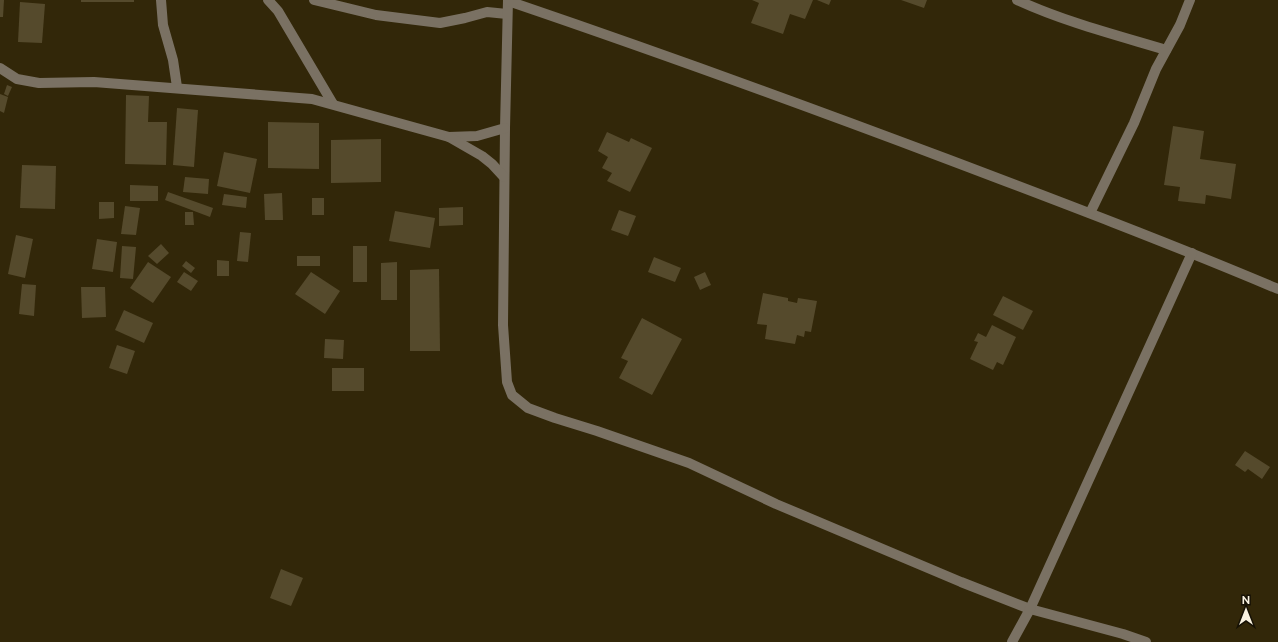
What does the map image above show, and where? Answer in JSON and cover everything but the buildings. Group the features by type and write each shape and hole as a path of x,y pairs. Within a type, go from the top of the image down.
{"street":[{"path":"161,0 163,25 173,60 177,87"},
{"path":"268,0 278,11 333,104"},
{"path":"314,0 376,15 440,23 487,12 507,14"},
{"path":"1146,642 1123,634 1030,609 961,582 783,507 689,463 528,408 512,395 507,382 503,325 504,177 508,0 637,44 796,102 1090,213 1278,289"},
{"path":"1017,0 1036,9 1166,50"},
{"path":"1090,213 1134,122 1156,69 1180,25 1190,0"},
{"path":"0,68 16,79 39,83 94,82 312,98 449,137 482,156 504,177"},
{"path":"449,137 477,136 505,128"},
{"path":"1012,642 1030,609 1192,253"}]}
